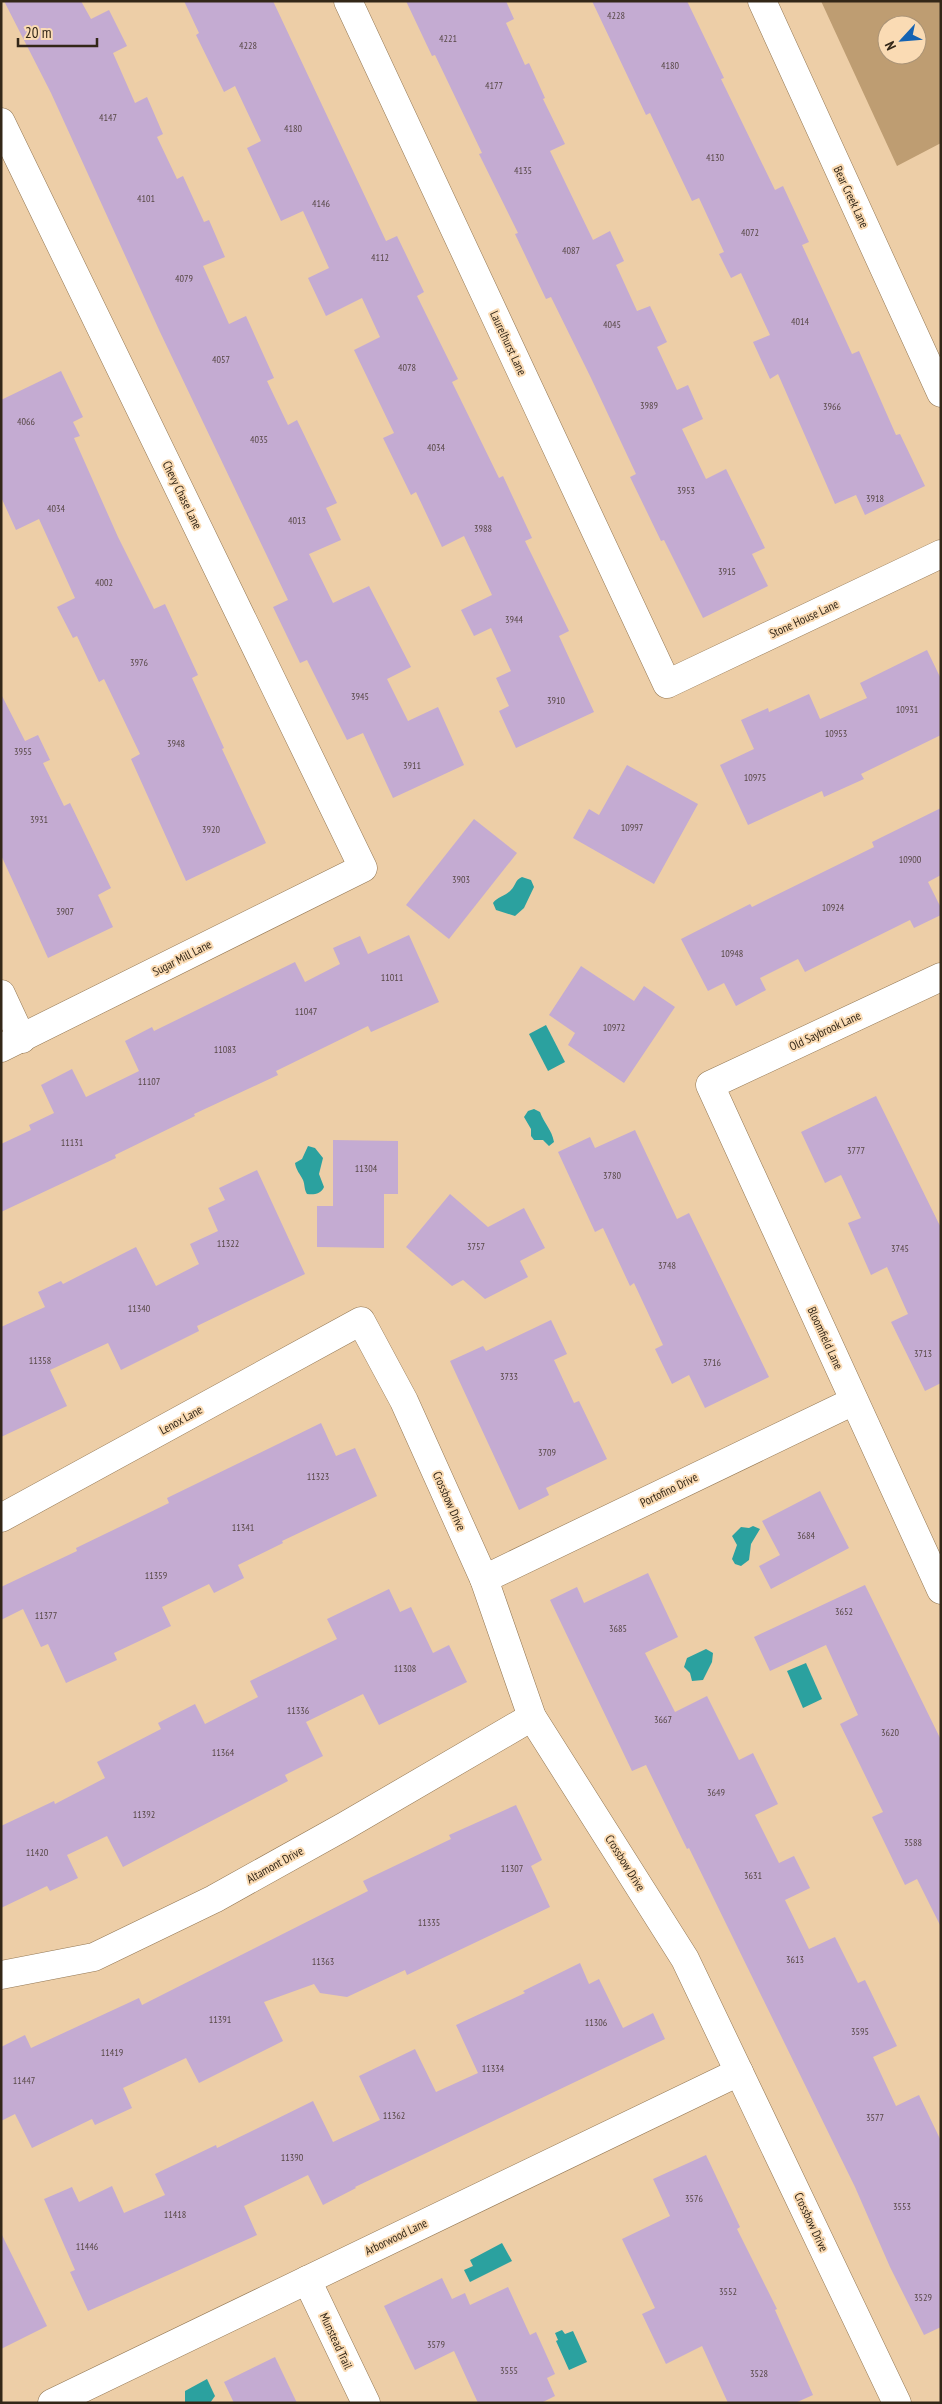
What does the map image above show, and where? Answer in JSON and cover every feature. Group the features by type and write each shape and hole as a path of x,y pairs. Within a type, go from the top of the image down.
{"street":[{"name":"Laurelhurst Lane","path":"348,1 667,684"},
{"name":"Bear Creek Lane","path":"762,1 941,393"},
{"name":"Chevy Chase Lane","path":"1,122 363,868"},
{"name":"Stone House Lane","path":"667,684 941,554"},
{"name":"Sugar Mill Lane","path":"12,1043 363,868"},
{"name":"Old Saybrook Lane","path":"710,1085 941,977"},
{"path":"1,994 12,1043"},
{"name":"Bloomfield Lane","path":"710,1085 941,1590"},
{"name":"Lenox Lane","path":"1,1518 361,1321"},
{"name":"Crossbow Drive","path":"361,1321 404,1401 484,1579 532,1717 685,1959 897,2403"},
{"name":"Portofino Drive","path":"484,1579 854,1401"},
{"name":"Altamont Drive","path":"1,1975 94,1957 214,1898 345,1826 532,1717"},
{"name":"Arborwood Lane","path":"52,2403 739,2072"},
{"name":"Munstead Trail","path":"307,2280 366,2403"}],"shaded area":[{"path":"821,1 941,1 941,143 897,166"}],"water":[{"path":"522,877 531,880 534,887 524,908 515,916 496,910 493,903 509,892"},
{"path":"546,1025 565,1062 548,1071 529,1034"},
{"path":"534,1109 540,1112 552,1134 554,1142 549,1146 543,1140 534,1140 531,1136 531,1129 524,1117 528,1111"},
{"path":"308,1146 315,1148 323,1158 319,1174 324,1187 319,1193 315,1194 307,1194 295,1163 302,1159"},
{"path":"753,1526 760,1529 751,1544 749,1560 741,1566 735,1564 732,1559 737,1545 732,1536 741,1527 749,1528"},
{"path":"706,1649 713,1653 712,1662 703,1680 692,1681 690,1673 684,1667 687,1658"},
{"path":"806,1663 822,1699 803,1708 787,1671"},
{"path":"502,2243 512,2261 470,2282 464,2270 473,2266 470,2260"},
{"path":"562,2330 565,2334 573,2331 587,2362 569,2370 556,2341 558,2340 555,2333"},
{"path":"207,2379 215,2396 210,2403 185,2403 185,2391"}],"building":[{"path":"4,1 81,1 91,19 109,10 127,46 113,53 135,103 147,97 163,134 157,137 177,179 183,176 204,222 209,220 225,257 203,266 229,324 246,316 274,378 267,381 288,425 297,420 337,503 326,508 341,540 309,554 333,603 369,586 411,667 387,679 408,721 438,707 464,765 393,798 363,733 347,740 307,660 300,663 273,607 288,600 160,332 51,93"},
{"path":"184,1 273,1 386,241 397,236 424,292 417,296 458,379 452,382 499,478 503,476 532,538 525,541 569,631 559,636 594,712 516,748 499,711 509,706 496,678 511,671 491,628 474,636 461,610 492,595 464,536 442,547 416,492 411,495 383,438 394,433 354,350 380,337 362,298 326,316 308,278 329,268 303,211 281,221 247,148 261,141 235,86 224,92 196,35 199,33"},
{"path":"406,1 506,1 514,19 506,23 525,65 529,63 545,98 543,99 565,144 550,151 593,240 610,231 624,261 616,265 637,311 650,306 667,342 657,347 677,390 688,385 703,419 682,429 706,479 726,469 765,548 752,554 768,586 703,618 664,540 661,541 630,477 636,474 591,378 551,297 546,299 515,234 518,233 479,154 482,153 435,55 432,56"},
{"path":"592,1 687,1 724,78 721,79 775,190 783,186 809,242 802,245 852,354 859,351 896,435 900,434 925,486 865,515 856,495 835,504 778,374 770,379 753,342 770,335 741,273 731,278 719,254 724,252 699,198 692,201 650,113 646,115"},
{"path":"61,371 83,417 73,422 80,436 74,438 118,537 154,609 165,604 198,675 192,678 224,748 222,749 266,843 186,881 131,759 140,754 104,679 99,682 77,636 73,638 57,607 75,598 39,519 16,530 1,497 1,400"},
{"path":"927,650 941,679 941,735 861,774 864,779 824,797 822,791 748,825 720,765 754,749 741,720 768,708 769,712 809,694 820,719 867,698 860,683"},
{"path":"1,694 25,741 38,735 50,760 43,763 64,806 70,803 111,888 98,895 113,927 48,958 1,855"},
{"path":"627,765 698,804 654,884 573,838 589,809 599,815"},
{"path":"941,808 941,875 928,882 941,908 941,915 914,928 910,920 805,972 798,959 760,978 766,990 736,1006 724,983 708,991 681,939 750,904 752,907 874,847 872,842"},
{"path":"474,819 517,853 449,939 406,905"},
{"path":"409,935 439,1002 371,1032 368,1026 276,1071 278,1075 194,1114 195,1116 115,1155 116,1158 1,1212 1,1144 31,1130 29,1125 54,1113 41,1085 72,1069 86,1097 139,1071 125,1041 152,1027 154,1031 295,962 305,982 340,964 333,948 360,936 368,954"},
{"path":"581,966 634,1001 644,986 675,1007 624,1083 568,1045 575,1033 549,1015"},
{"path":"876,1096 941,1228 941,1383 925,1391 891,1322 908,1314 887,1267 871,1275 848,1223 861,1218 841,1175 825,1183 801,1132"},
{"path":"635,1130 677,1219 689,1213 769,1377 705,1408 689,1375 672,1384 655,1349 663,1345 634,1283 630,1286 603,1228 595,1232 558,1152 590,1137 595,1148"},
{"path":"333,1140 398,1141 398,1194 384,1194 384,1248 317,1247 317,1206 333,1206"},
{"path":"257,1170 305,1274 197,1326 199,1331 121,1370 108,1343 50,1370 67,1406 1,1437 1,1327 45,1307 38,1292 61,1281 63,1284 136,1247 156,1286 199,1264 190,1244 218,1231 208,1208 225,1200 219,1188"},
{"path":"450,1194 488,1227 524,1208 545,1248 520,1261 528,1277 485,1299 463,1280 452,1286 406,1247"},
{"path":"551,1320 567,1354 554,1360 574,1403 579,1401 607,1459 546,1488 549,1495 519,1510 450,1361 483,1346 486,1351"},
{"path":"321,1423 336,1456 355,1448 377,1496 282,1541 283,1543 238,1565 244,1578 214,1593 209,1584 162,1607 171,1626 114,1653 117,1660 66,1683 48,1644 41,1647 23,1609 1,1620 1,1587 77,1551 76,1548 169,1503 167,1498"},
{"path":"820,1491 849,1548 771,1589 759,1566 780,1555 762,1521"},
{"path":"648,1573 678,1637 645,1653 675,1712 707,1696 739,1760 753,1753 778,1804 755,1815 779,1863 794,1856 810,1888 785,1900 809,1949 835,1937 858,1983 865,1980 897,2046 873,2057 896,2106 919,2095 941,2141 941,2327 924,2335 890,2267 855,2187 689,1848 687,1849 646,1765 632,1771 550,1600 577,1587 584,1603"},
{"path":"865,1585 941,1740 941,1927 917,1879 905,1885 872,1817 883,1812 840,1724 858,1715 826,1645 770,1671 754,1637"},
{"path":"389,1589 400,1612 411,1607 433,1653 449,1645 467,1682 379,1725 363,1694 306,1722 323,1756 285,1775 288,1781 123,1867 107,1836 67,1855 78,1878 50,1891 47,1886 1,1908 1,1826 54,1801 55,1804 105,1778 97,1762 161,1729 158,1723 195,1704 205,1724 258,1697 250,1681 337,1639 327,1619"},
{"path":"516,1805 542,1860 531,1866 550,1907 407,1975 405,1970 347,1997 320,1993 314,1984 264,2002 283,2041 199,2083 186,2058 123,2088 132,2108 95,2125 92,2119 32,2148 15,2114 1,2121 1,2047 25,2035 31,2048 139,1998 142,2005 368,1891 363,1881 451,1839 449,1835"},
{"path":"580,1963 589,1984 599,1979 623,2028 653,2013 665,2039 355,2187 323,2205 308,2175 244,2206 257,2235 88,2311 70,2272 75,2270 44,2199 72,2187 79,2202 112,2186 124,2213 165,2195 155,2174 216,2145 217,2148 313,2101 333,2142 380,2120 359,2076 415,2049 436,2092 478,2073 456,2025 525,1993 523,1991"},
{"path":"706,2155 740,2227 737,2229 777,2309 775,2310 813,2395 795,2403 728,2403 702,2346 666,2364 642,2314 655,2308 622,2239 670,2216 653,2179"},
{"path":"1,2233 47,2326 1,2349"},
{"path":"442,2278 452,2299 465,2293 470,2305 508,2287 530,2335 536,2332 555,2374 547,2378 555,2396 541,2403 478,2403 454,2351 415,2370 384,2306"},
{"path":"275,2357 297,2403 234,2403 224,2382"}]}
